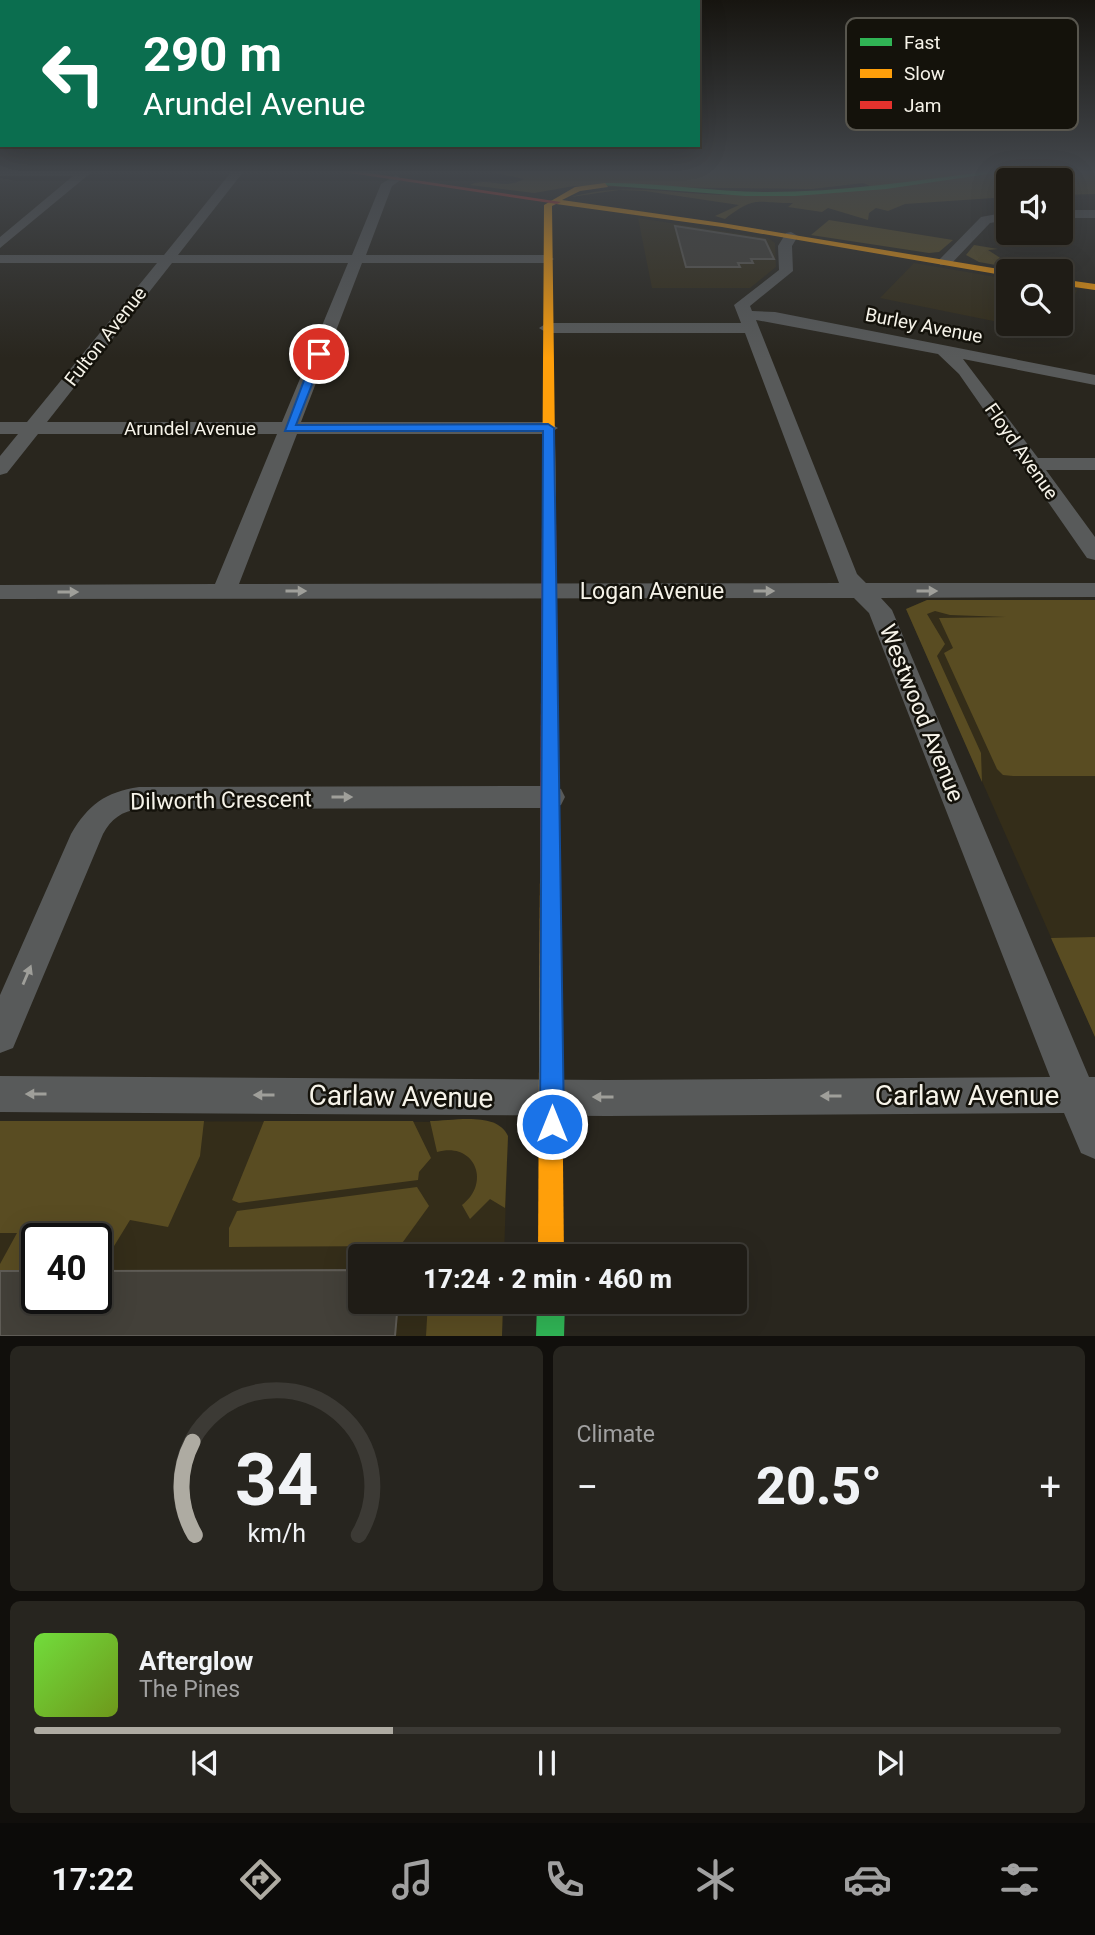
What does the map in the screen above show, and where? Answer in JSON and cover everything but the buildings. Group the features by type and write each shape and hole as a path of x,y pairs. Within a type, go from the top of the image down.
{"street":[{"name":"Fulton Avenue","path":"0,468 187,233"},
{"path":"224,591 367,233"},
{"path":"547,233 551,1244"},
{"path":"773,233 996,270"},
{"path":"945,262 973,233"},
{"path":"748,321 743,303 786,271 786,243 791,236"},
{"path":"0,259 547,259"},
{"path":"1073,284 1095,288"},
{"name":"Burley Avenue","path":"547,328 748,321 775,317 1095,380"},
{"name":"Westwood Avenue","path":"748,321 846,577 880,610 1086,1095 1095,1140"},
{"name":"Floyd Avenue","path":"944,352 965,370 1095,553"},
{"name":"Arundel Avenue","path":"0,428 548,428"},
{"path":"1032,464 1095,464"},
{"name":"Logan Avenue","path":"0,592 1095,590"},
{"name":"Dilworth Crescent","path":"0,1037 87,834 94,820 113,803 139,798 550,797"},
{"name":"Carlaw Avenue","path":"0,1094 552,1097 1086,1095"},
{"path":"550,1336 551,1314"}],"shaded area":[{"path":"641,233 738,233 768,238 775,243 776,267 750,288 652,288"},
{"path":"912,233 953,240 939,252 929,253 811,235"},
{"path":"974,245 998,249 988,250 1002,259 996,259 996,265 979,262 966,255"},
{"path":"914,263 996,277 996,322 880,298"},
{"path":"927,600 1095,600 1095,1037 906,609"},
{"path":"927,600 1095,600 1095,776 1013,776 1003,775 997,769 944,653 953,648 939,618 1006,617 950,615 935,611 927,614 945,644 937,656 981,753 982,782 906,609"},
{"path":"1095,937 1095,1037 1051,938"},
{"path":"485,1120 502,1128 508,1136 505,1208 490,1199 470,1219 462,1205 471,1196 476,1185 475,1166 461,1152 437,1152 430,1121"},
{"path":"0,1121 494,1122 508,1136 504,1244 348,1244 348,1314 503,1314 502,1336 0,1336"},
{"path":"0,1121 204,1121 200,1156 168,1227 130,1220 112,1249 112,1223 21,1223 21,1271 0,1271 0,1264 17,1233 0,1233"},
{"path":"264,1121 413,1121 431,1158 419,1172 418,1180 239,1203 232,1200"},
{"path":"417,1187 429,1206 401,1244 348,1244 348,1246 229,1247 229,1228 237,1211"},
{"path":"427,1314 503,1314 502,1336 426,1336"}],"traffic: fast":[{"path":"550,1336 551,1314"}],"traffic: slow":[{"path":"548,233 549,522"},
{"path":"772,233 996,271"},
{"path":"1073,284 1095,287"},
{"path":"550,878 551,1244"}],"traffic: jam":[{"path":"549,522 550,878"}],"route":[{"path":"319,354 289,428 548,428 552,1124"}]}
